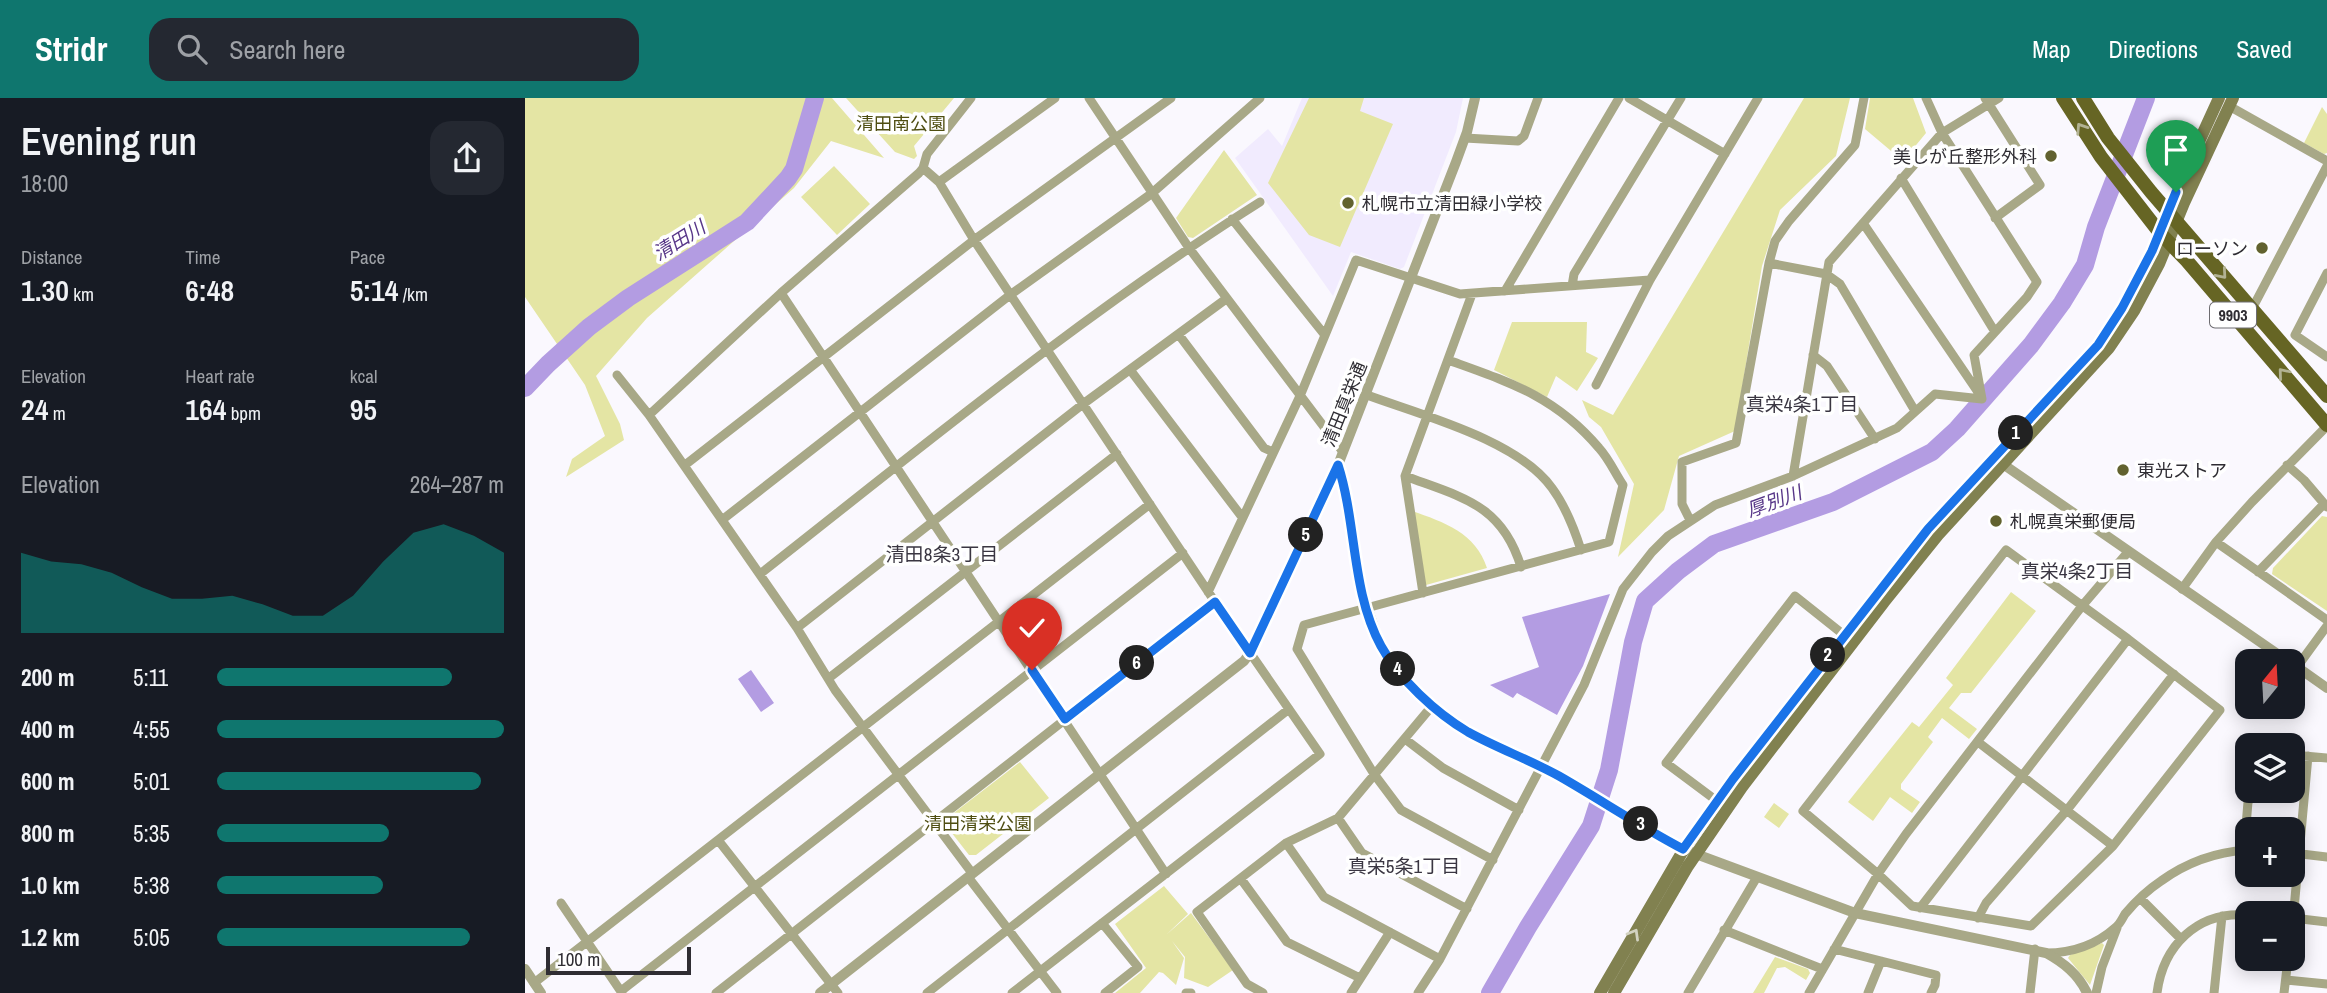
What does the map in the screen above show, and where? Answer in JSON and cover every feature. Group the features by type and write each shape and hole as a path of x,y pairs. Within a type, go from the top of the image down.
{"main road":[{"name":"9903","path":"2063,98 2101,157 2138,206 2327,426"},
{"name":"9903","path":"2083,98 2108,138 2145,186 2327,396"},
{"path":"1614,993 1717,801 1844,635 1928,529 2109,348 2134,311 2172,217 2227,101"},
{"path":"1600,993 1690,852 1884,602 1998,461"}],"street":[{"path":"649,415 781,293 923,168 927,154 971,98"},
{"path":"939,182 1055,98"},
{"path":"1089,98 1189,248 1343,452"},
{"path":"685,465 974,240 1171,98"},
{"path":"722,520 1010,295 1151,194 1260,98"},
{"name":"清田真栄通","path":"1475,98 1465,138 1338,465 1344,483 1366,609 1381,647 1408,683 1432,706 1468,732 1542,766 1690,852 1855,913 2035,949 2062,961 2077,976 2087,993"},
{"path":"1465,138 1518,141 1524,136 1538,98"},
{"path":"1504,291 1619,98"},
{"path":"1629,98 1725,154"},
{"path":"1573,286 1574,274 1681,98"},
{"path":"1596,385 1650,280 1758,98"},
{"path":"1690,520 1682,504 1682,462 1736,443 1775,241 1855,145 1864,98"},
{"path":"1926,98 1942,133 2037,282 2027,298 1974,355 1982,399"},
{"path":"1793,476 1829,262 1942,133 1986,101 1999,98"},
{"path":"1986,101 2039,185 1995,218"},
{"path":"2227,101 2327,163 2252,309"},
{"path":"923,168 939,182 1046,350 1208,592 1321,754 1012,993"},
{"path":"1901,178 1995,332"},
{"path":"759,575 1046,350 1189,248 1260,202"},
{"path":"1232,219 1324,334"},
{"path":"1863,223 1982,399"},
{"path":"1208,592 1300,396 1356,260 1460,294 1650,280"},
{"path":"1769,263 1826,274 1839,284 1915,411"},
{"path":"2327,273 2295,335 2327,357"},
{"path":"781,293 1165,874"},
{"path":"1423,593 1405,476 1472,293"},
{"path":"797,628 1083,404 1226,299"},
{"path":"1179,335 1263,447 1273,452"},
{"path":"1813,355 1827,366 1875,439"},
{"path":"1448,360 1532,393 1578,426 1601,450 1623,485 1609,542 1304,625 1297,649 1374,774 1401,810 1493,860"},
{"path":"1131,371 1242,516"},
{"path":"617,375 685,465 797,628 835,690 934,822 1039,972 1057,993"},
{"path":"1418,993 1467,909 1584,685 1623,589 1668,536 1715,505 1793,476 1897,428 1935,394 1982,399"},
{"path":"1367,395 1490,441 1515,454 1550,485 1572,521 1581,550"},
{"path":"2182,589 2216,542 2327,426"},
{"path":"829,678 1117,454"},
{"path":"1998,461 2271,649"},
{"path":"820,993 835,988 970,875 1244,661 1338,465"},
{"path":"2258,572 2326,505 2305,480 2287,465"},
{"path":"1405,476 1469,500 1491,515 1510,538 1521,567"},
{"path":"534,983 1150,503"},
{"path":"2216,542 2327,620"},
{"path":"2005,550 2082,606 2220,710 2113,846 2032,926 1912,906 1803,811 2005,550"},
{"path":"561,903 621,992 1183,552"},
{"path":"1809,993 1878,874 1906,834 2082,606 2128,552"},
{"path":"1717,801 1666,763 1794,596 1844,635"},
{"path":"716,993 1215,602"},
{"path":"2305,651 2327,626"},
{"path":"1920,908 2128,639"},
{"path":"2305,672 2327,688"},
{"path":"1978,918 1986,903 2067,810 2174,674"},
{"path":"1263,993 1247,984 1197,912 1286,843 1338,818 1432,706"},
{"path":"927,993 1289,709"},
{"path":"1405,739 1443,768 1519,810"},
{"path":"1979,742 2113,846"},
{"path":"2305,756 2327,758"},
{"path":"2301,817 2308,756"},
{"path":"1338,818 1362,853 1467,909"},
{"path":"718,840 835,988"},
{"path":"1286,843 1324,897 1440,959"},
{"path":"2096,993 2102,967 2126,913 2159,881 2204,858 2235,852"},
{"path":"2305,855 2327,857"},
{"path":"1688,993 1757,877"},
{"path":"1241,879 1287,942 1360,978"},
{"path":"2141,899 2181,939"},
{"path":"2214,993 2223,916"},
{"path":"2157,993 2159,977 2166,959 2181,939 2200,923 2235,916"},
{"path":"2305,920 2327,922"},
{"path":"1102,923 1138,967 1105,993"},
{"path":"2046,953 2065,953 2088,945 2118,926"},
{"path":"1724,930 1822,969"},
{"path":"1351,993 1390,932"},
{"path":"1834,949 1936,975 1931,993"},
{"path":"2030,993 2035,949"},
{"path":"1868,993 1881,961"},
{"path":"525,969 541,993"},
{"path":"2284,993 2286,971"},
{"path":"2285,980 2327,984"}],"shaded area":[{"name":"札幌市立清田緑小学校","path":"1302,98 1463,98 1456,132 1404,267 1400,269 1351,252 1333,296 1235,158 1268,129 1282,146"},
{"path":"1610,594 1583,666 1557,715 1517,693 1513,698 1490,685 1539,667 1522,617"},
{"path":"751,670 774,703 761,712 738,679"}],"green space":[{"path":"525,98 832,98 884,158 831,141 794,188 647,318 596,376 620,424 624,440 566,477 572,459 605,436 585,385 525,297"},
{"name":"清田南公園","path":"846,98 954,98 914,146 917,156 914,159 895,152"},
{"path":"1309,98 1364,98 1360,111 1393,124 1340,247 1309,235 1268,183"},
{"path":"1804,98 1850,98 1836,156 1780,210 1762,266 1735,431 1679,456 1664,510 1618,557 1634,484 1601,427 1589,417 1582,400 1613,415"},
{"path":"1870,98 1913,98 1926,133 1903,161 1865,129"},
{"path":"2322,107 2327,114 2327,153 2324,154 2304,143"},
{"path":"1224,150 1257,195 1193,238 1188,237 1176,218"},
{"path":"834,166 870,204 837,235 801,197"},
{"path":"1512,322 1587,322 1586,352 1598,358 1577,391 1556,376 1547,397 1494,370"},
{"path":"1412,511 1447,525 1467,537 1482,556 1487,568 1426,585 1423,582"},
{"path":"2322,516 2327,517 2327,611 2272,574 2273,568"},
{"path":"2011,592 2036,611 1971,693 1961,693 1949,708 1977,729 1969,739 1942,718 1928,737 1933,742 1901,784 1901,789 1920,802 1912,813 1890,797 1873,821 1848,802 1912,722 1919,727 1953,685 1946,678"},
{"name":"清田清栄公園","path":"1020,762 1049,798 976,855 969,855 944,823 946,819"},
{"path":"1774,803 1789,814 1779,828 1764,817"},
{"path":"1164,886 1188,914 1166,935 1191,913 1233,970 1208,987 1184,978 1185,957 1172,941 1184,958 1176,985 1159,972 1140,993 1115,993 1146,968 1115,924"},
{"path":"2102,943 2104,945 2090,985 2068,958"},
{"path":"1775,957 1808,969 1810,973 1806,980 1785,967 1777,968 1764,993 1753,993"}],"waterway":[{"name":"清田川","path":"525,388 589,327 628,298 747,222 794,169 815,98"},
{"name":"厚別川","path":"1490,993 1591,826 1609,770 1633,642 1645,601 1678,571 1714,544 1833,502 1932,452 1957,429 2031,345 2062,303 2085,265 2096,227 2146,98"}],"place":[{"name":"美しが丘整形外科","path":"2051,156"},
{"name":"札幌市立清田緑小学校","path":"1348,203"},
{"name":"ローソン","path":"2262,248"},
{"name":"東光ストア","path":"2123,470"},
{"name":"札幌真栄郵便局","path":"1996,521"}],"district":[{"name":"真栄4条1丁目","path":"1802,404"},
{"name":"清田8条3丁目","path":"942,554"},
{"name":"真栄4条2丁目","path":"2077,571"},
{"name":"真栄5条1丁目","path":"1404,866"}],"route":[{"path":"1032,670 1065,719 1215,602 1250,653 1338,465 1344,483 1366,609 1381,647 1408,683 1432,706 1468,732 1542,766 1683,849 1733,779 1928,529 2098,345 2122,308 2152,251 2176,192"}]}
